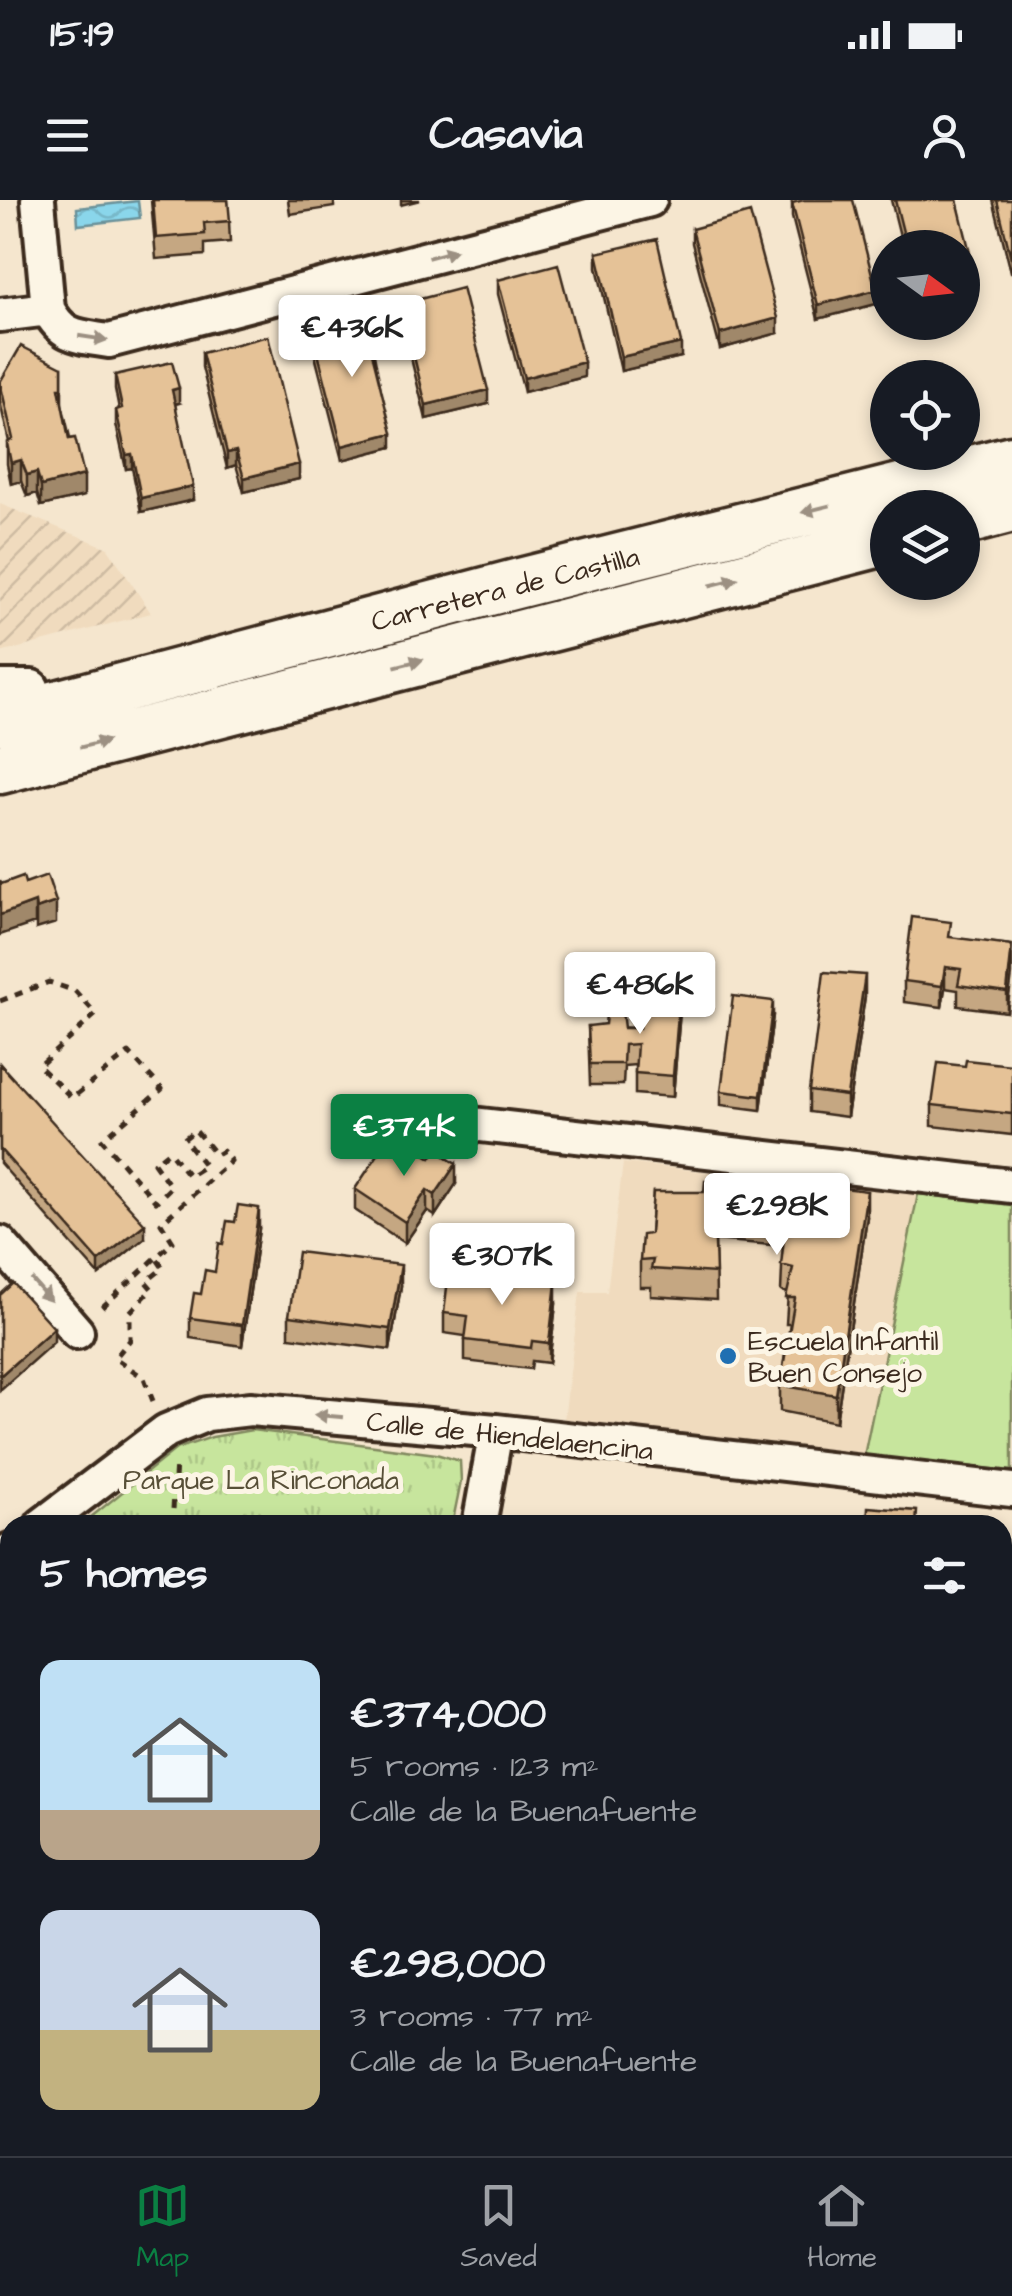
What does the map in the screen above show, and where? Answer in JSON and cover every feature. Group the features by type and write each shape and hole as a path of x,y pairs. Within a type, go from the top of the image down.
{"highway":[{"name":"Carretera de Castilla","path":"8,697 516,584 1012,460"},
{"path":"980,516 1012,508"},
{"name":"Carretera de Castilla","path":"0,768 870,545"}],"street":[{"path":"38,200 48,309 56,324 67,333 109,341 650,200"},
{"path":"0,315 48,309"},
{"path":"472,1124 1012,1186"},
{"path":"2,1248 78,1332"},
{"name":"Calle de Hiendelaencina","path":"55,1515 166,1430 207,1414 250,1409 496,1432 1012,1490"},
{"path":"481,1515 496,1432"}],"path":[{"path":"0,1000 49,982 75,991 96,1014 39,1066 72,1098 129,1053 162,1089 102,1140 156,1202 171,1187 154,1163 169,1151 190,1176 204,1166 184,1138 194,1130 216,1155 223,1151 231,1161 161,1223 174,1242 78,1332"},
{"path":"155,1256 164,1268 146,1282 152,1289 130,1312 130,1340 115,1358 144,1378 166,1430 176,1462 173,1515"}],"shaded area":[{"path":"0,504 108,548 151,613 0,653"},
{"name":"Escuela Infantil Buen Consejo","path":"623,1163 918,1194 864,1456 564,1420 580,1292 607,1292"}],"green space":[{"path":"918,1194 1012,1205 1012,1471 864,1456"},
{"name":"Parque La Rinconada","path":"252,1430 436,1454 460,1461 461,1481 454,1515 94,1515 176,1449"}],"water":[{"path":"138,201 140,218 78,225 77,208"}],"building":[{"path":"153,200 228,200 230,221 204,223 205,234 156,238"},
{"path":"853,200 870,267 870,292 818,305 792,203"},
{"path":"895,200 957,200 964,230 902,230"},
{"path":"997,200 1012,200 1012,258 1011,258"},
{"path":"750,213 778,318 720,334 692,229"},
{"path":"657,239 681,343 621,357 597,253"},
{"path":"558,264 584,362 524,378 498,280"},
{"path":"462,288 488,390 426,405 401,304"},
{"path":"367,316 374,340 369,341 392,433 342,446 312,330"},
{"path":"268,336 299,464 244,478 236,451 227,453 202,353"},
{"path":"21,346 62,367 59,388 69,439 75,438 84,475 41,486 37,472 27,475 21,460 11,463 7,443 13,439 0,382"},
{"path":"172,362 179,388 172,390 193,486 141,498 132,454 126,455 116,410 122,408 115,375"},
{"path":"47,875 56,902 36,909 35,902 0,915 0,880 1,884 23,876 25,883"},
{"path":"912,917 951,922 949,937 1012,945 1007,992 958,985 961,969 945,967 942,986 904,981"},
{"path":"824,972 865,975 847,1096 809,1091"},
{"path":"680,989 673,1076 635,1073 637,1044 624,1045 623,1064 590,1064 588,1026 605,1024 606,1015 622,1011 624,1028 639,1028 643,1003 658,1003 658,990"},
{"path":"733,996 773,1001 761,1096 721,1091"},
{"path":"966,1060 1012,1065 1012,1114 932,1105 938,1063 965,1066"},
{"path":"0,1064 145,1224 99,1261 0,1149"},
{"path":"406,1142 431,1158 436,1150 456,1164 435,1195 427,1190 405,1222 355,1189 385,1144 399,1153"},
{"path":"731,1173 867,1191 836,1395 780,1385 795,1298 786,1298 793,1268 781,1265 786,1220 714,1213 716,1273 651,1269 653,1260 640,1261 642,1235 650,1234 653,1192 704,1192 705,1181 729,1187"},
{"path":"238,1205 259,1208 242,1325 190,1318 194,1293 201,1294 205,1270 215,1272 219,1243 223,1244 227,1221 235,1222"},
{"path":"298,1252 401,1265 390,1329 289,1316"},
{"path":"449,1270 556,1283 549,1343 532,1341 531,1348 465,1340 468,1316 444,1313"},
{"path":"13,1283 54,1328 0,1376 0,1295"},
{"path":"868,1507 917,1511 917,1515 868,1515"}],"place":[{"name":"Escuela Infantil Buen Consejo","path":"728,1356"}]}
